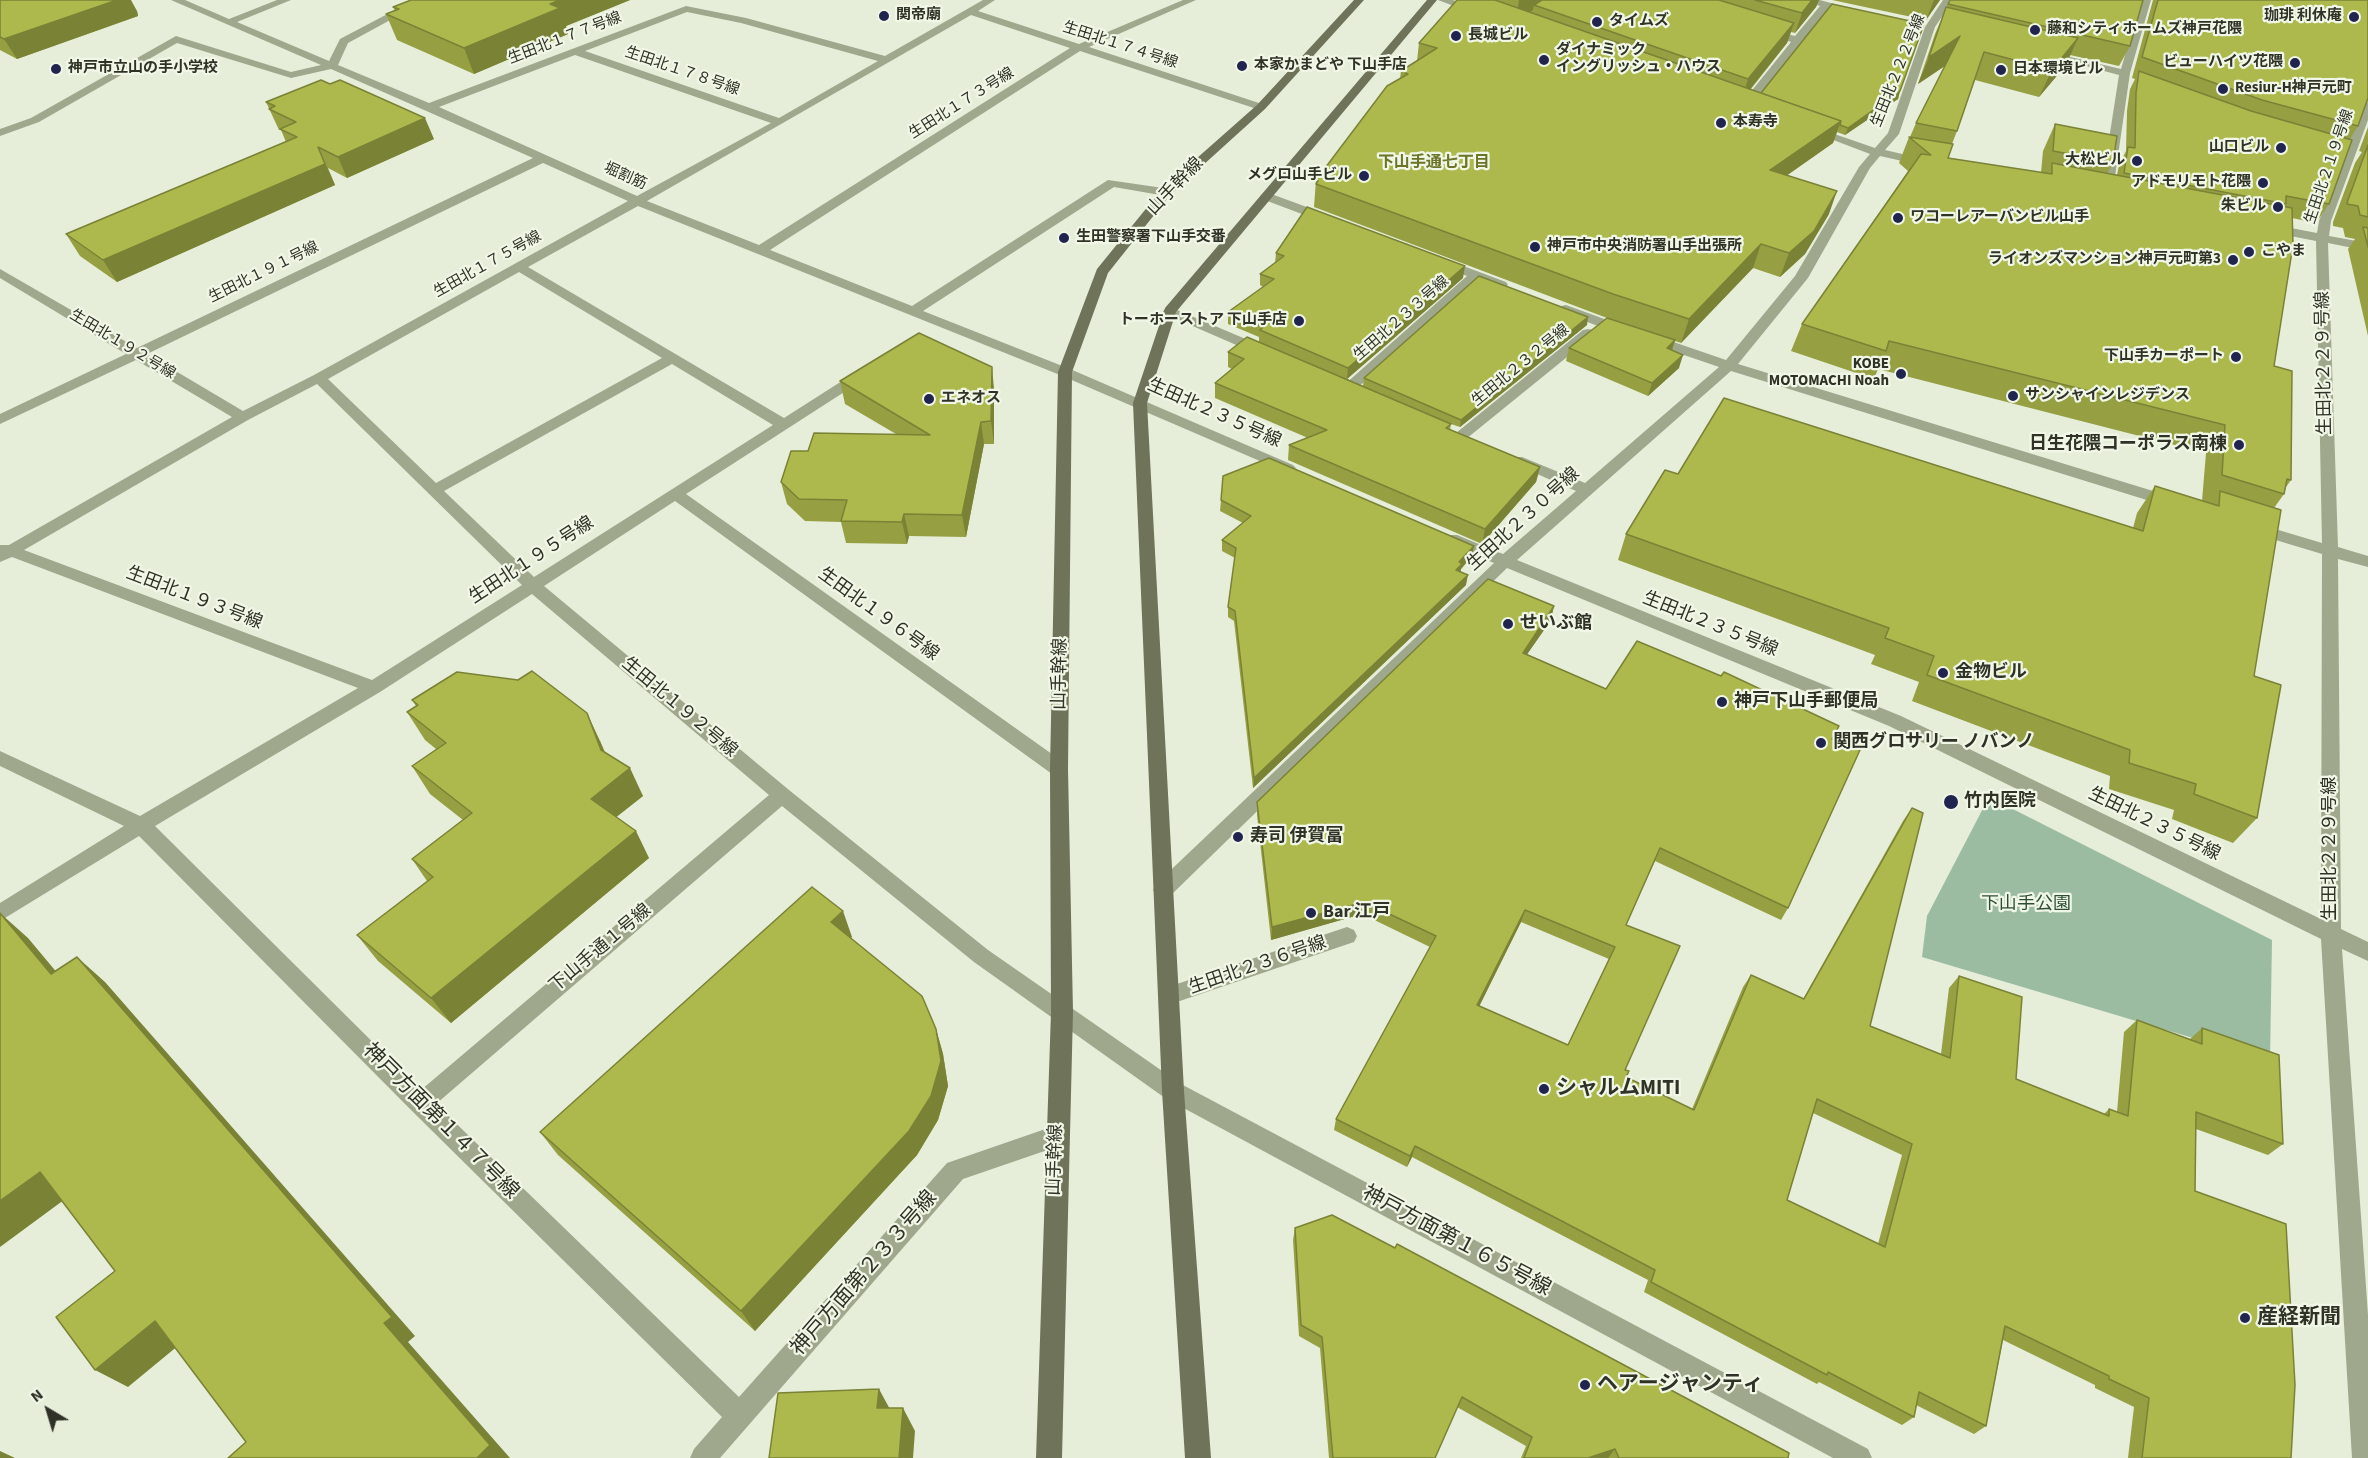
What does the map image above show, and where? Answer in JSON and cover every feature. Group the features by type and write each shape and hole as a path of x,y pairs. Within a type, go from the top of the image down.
{"main road":[{"name":"山手幹線","path":"1049,1458 1062,1012 1059,769 1065,372 1102,272 1166,192 1260,107 1359,0"},
{"path":"1198,1458 1173,1090 1140,403 1170,311 1432,0"}],"street":[{"name":"堀割筋","path":"176,0 429,107 637,201 1065,372"},
{"path":"229,22 286,0"},
{"path":"0,133 35,120 176,39 291,75 332,66 344,41 422,0"},
{"name":"生田北１７５号線","path":"3,552 243,417 319,378 780,122 990,0"},
{"name":"生田北１７３号線","path":"759,251 1078,48 1191,0"},
{"path":"1443,0 1486,14"},
{"path":"1807,0 1861,12"},
{"name":"生田北２２２号線","path":"1876,152 1893,134 1930,27 1948,0"},
{"path":"2106,197 2146,0"},
{"path":"1745,106 1826,5"},
{"name":"生田北１７７号線","path":"429,107 686,9 742,20 887,60"},
{"name":"生田北１７４号線","path":"969,12 1260,107"},
{"path":"1752,27 1797,40"},
{"name":"生田北１７８号線","path":"574,51 780,122"},
{"path":"2033,51 2128,80"},
{"name":"生田北２１９号線","path":"2322,238 2325,221 2368,105"},
{"path":"1800,125 1876,152 1933,163"},
{"name":"生田北２３０号線","path":"1163,891 1504,562 1729,366 1801,278 1876,152"},
{"name":"生田北１９１号線","path":"0,420 543,158"},
{"path":"912,312 1112,183 1166,192"},
{"path":"1266,196 1343,225"},
{"path":"2254,225 2368,248"},
{"name":"生田北２２９号線","path":"2322,238 2330,551 2331,933 2365,1458"},
{"path":"1432,258 1518,291"},
{"path":"519,267 783,424"},
{"name":"生田北１９２号線","path":"0,273 243,417"},
{"name":"生田北２３３号線","path":"1369,396 1344,386 1476,275"},
{"path":"1549,303 1729,366 2182,506"},
{"path":"1170,311 1275,356"},
{"name":"生田北２３２号線","path":"1482,445 1456,433 1601,323"},
{"path":"921,336 941,324"},
{"path":"434,490 672,358"},
{"name":"生田北１９５号線","path":"0,913 141,825 374,687 531,584 872,368"},
{"name":"生田北２３５号線","path":"1065,372 1301,473"},
{"name":"生田北１９２号線","path":"319,378 531,584 782,795 981,956 1062,1012"},
{"path":"1503,454 1587,490"},
{"name":"生田北１９６号線","path":"674,493 1059,769"},
{"path":"2239,523 2368,562"},
{"name":"生田北２３５号線","path":"1440,534 1895,721 2368,952"},
{"name":"生田北１９３号線","path":"3,552 374,687"},
{"name":"神戸方面第１４７号線","path":"0,758 141,825 420,1104 741,1417"},
{"name":"下山手通１号線","path":"420,1104 782,795"},
{"name":"生田北２３６号線","path":"1168,996 1347,936"},
{"name":"神戸方面第１６５号線","path":"1062,1012 1173,1090 1859,1458"},
{"name":"神戸方面第２３３号線","path":"704,1458 955,1171 1057,1136"}],"green space":[{"name":"下山手公園","path":"1989,797 2272,940 2270,1061 1922,957 1927,916"}],"building":[{"path":"0,0 117,0 4,39 0,37"},
{"path":"411,0 560,0 550,4 560,8 464,48 386,14 399,9 393,7"},
{"path":"1457,0 1495,0 1841,121 1770,170 1837,191 1814,231 1789,253 1761,244 1689,319 1613,294 1316,184 1318,181 1316,180 1387,86 1408,74 1401,71 1437,48 1419,43"},
{"path":"1542,0 1719,0 1794,23 1748,79 1534,5"},
{"path":"1755,0 1812,0 1802,13"},
{"path":"1950,0 2143,0 2130,46 1948,4"},
{"path":"2158,0 2368,0 2368,98 2358,126 2262,100 2142,57"},
{"path":"1832,4 1924,24 1900,91 1848,128 1840,125 1841,121 1761,93"},
{"path":"1946,7 2078,38 2052,70 1984,52 1957,131 1916,123 1960,36 1929,57"},
{"path":"2139,71 2251,111 2352,140 2329,204 2286,196 2286,204 2124,173 2128,147 2135,148 2136,93"},
{"path":"321,80 330,84 340,80 425,118 338,157 318,147 325,164 103,260 66,234 297,137 280,129 296,122 269,109 275,106 266,102"},
{"path":"2055,124 2117,136 2113,162 2053,151"},
{"path":"1909,137 1953,144 1948,158 2052,174 2052,163 2292,208 2293,245 2274,366 2292,371 2291,480 2287,479 2284,494 2222,475 2225,425 1889,341 1886,351 1802,324 1921,154 1931,155"},
{"path":"2368,145 2368,217 2360,215 2358,206 2347,204"},
{"path":"1307,207 1465,266 1348,368 1260,330 1263,327 1228,312 1274,279 1260,274 1284,256 1276,253"},
{"path":"2363,227 2368,228 2368,247"},
{"path":"1479,276 1588,317 1461,420 1364,378"},
{"path":"1607,318 1675,340 1667,348 1683,355 1652,383 1569,348"},
{"path":"919,333 992,367 991,421 981,422 962,515 904,514 902,522 841,521 847,500 799,499 781,482 791,451 808,451 814,433 930,435 840,381"},
{"path":"1247,337 1451,424 1446,428 1540,467 1485,529 1289,445 1327,430 1215,383 1244,359 1228,352"},
{"path":"1724,398 2143,531 2155,486 2219,506 2220,491 2281,510 2254,676 2281,685 2257,818 2194,794 2196,784 2129,763 2130,750 1927,675 1934,656 1885,638 1889,628 1626,534 1665,470 1678,474"},
{"path":"1269,458 1474,546 1459,562 1462,564 1456,570 1468,575 1254,778 1235,611 1228,607 1236,548 1222,540 1251,516 1221,500 1223,476"},
{"path":"1488,579 1554,606 1523,653 1606,689 1637,641 1721,676 1724,672 1839,726 1832,739 1860,750 1788,908 1660,848 1626,925 1680,946 1625,1070 1629,1071 1626,1077 1694,1110 1751,975 1804,999 1912,808 1923,813 1870,1026 1950,1058 1959,976 2022,997 2016,1079 2109,1116 2109,1109 2128,1116 2137,1020 2202,1044 2202,1028 2279,1055 2283,1144 2196,1112 2195,1191 2286,1224 2295,1385 2291,1458 2142,1458 2149,1398 2005,1326 1986,1426 1919,1392 1914,1417 1828,1372 1827,1375 1651,1282 1655,1270 1556,1218 1415,1146 1410,1156 1336,1119 1436,936 1364,902 1272,927 1257,802","holes":["1525,910 1615,947 1568,1045 1477,1005","1817,1099 1912,1144 1885,1247 1787,1200"]},
{"path":"532,671 587,713 601,750 630,768 591,799 636,831 431,998 357,935 433,877 412,859 472,813 412,766 446,743 407,712 418,705 412,700 457,672 518,680"},
{"path":"812,887 843,911 831,922 922,996 936,1029 941,1061 931,1096 909,1131 741,1311 540,1132"},
{"path":"0,913 51,974 77,957 392,1317 384,1323 490,1445 477,1458 228,1458 246,1442 155,1321 95,1370 56,1317 115,1271 40,1172 0,1201"},
{"path":"1332,1215 1395,1248 1397,1244 1789,1453 1788,1458 1619,1458 1615,1449 1588,1458 1524,1458 1532,1437 1462,1397 1435,1458 1333,1458 1322,1337 1301,1325 1295,1228"},
{"path":"879,1389 877,1408 903,1408 899,1458 769,1458 778,1393"}],"place":[{"name":"関帝廟","path":"884,16"},
{"name":"珈琲 利休庵","path":"2354,17"},
{"name":"タイムズ","path":"1597,22"},
{"name":"藤和シティホームズ神戸花隈","path":"2035,30"},
{"name":"長城ビル","path":"1456,36"},
{"name":"ダイナミック イングリッシュ・ハウス","path":"1544,60"},
{"name":"ビューハイツ花隈","path":"2295,63"},
{"name":"本家かまどや 下山手店","path":"1242,66"},
{"name":"神戸市立山の手小学校","path":"56,69"},
{"name":"日本環境ビル","path":"2001,70"},
{"name":"Resiur-H神戸元町","path":"2223,89"},
{"name":"本寿寺","path":"1721,123"},
{"name":"山口ビル","path":"2281,148"},
{"name":"大松ビル","path":"2137,161"},
{"name":"メグロ山手ビル","path":"1364,176"},
{"name":"アドモリモト花隈","path":"2263,183"},
{"name":"朱ビル","path":"2278,207"},
{"name":"ワコーレアーバンビル山手","path":"1898,218"},
{"name":"生田警察署下山手交番","path":"1064,238"},
{"name":"神戸市中央消防署山手出張所","path":"1535,247"},
{"name":"こやま","path":"2249,252"},
{"name":"ライオンズマンション神戸元町第3","path":"2233,260"},
{"name":"トーホーストア 下山手店","path":"1299,321"},
{"name":"下山手カーポート","path":"2236,357"},
{"name":"KOBE MOTOMACHI Noah","path":"1901,374"},
{"name":"サンシャインレジデンス","path":"2013,396"},
{"name":"エネオス","path":"929,399"},
{"name":"日生花隈コーポラス南棟","path":"2239,445"},
{"name":"せいぶ館","path":"1508,624"},
{"name":"金物ビル","path":"1943,673"},
{"name":"神戸下山手郵便局","path":"1722,702"},
{"name":"関西グロサリー ノバンノ","path":"1821,743"},
{"name":"竹内医院","path":"1951,802"},
{"name":"寿司 伊賀富","path":"1238,837"},
{"name":"Bar 江戸","path":"1311,913"},
{"name":"シャルムMITI","path":"1544,1089"},
{"name":"産経新聞","path":"2245,1318"},
{"name":"ヘアージャンティ","path":"1585,1385"}],"district":[{"name":"下山手通七丁目","path":"1434,163"}]}
